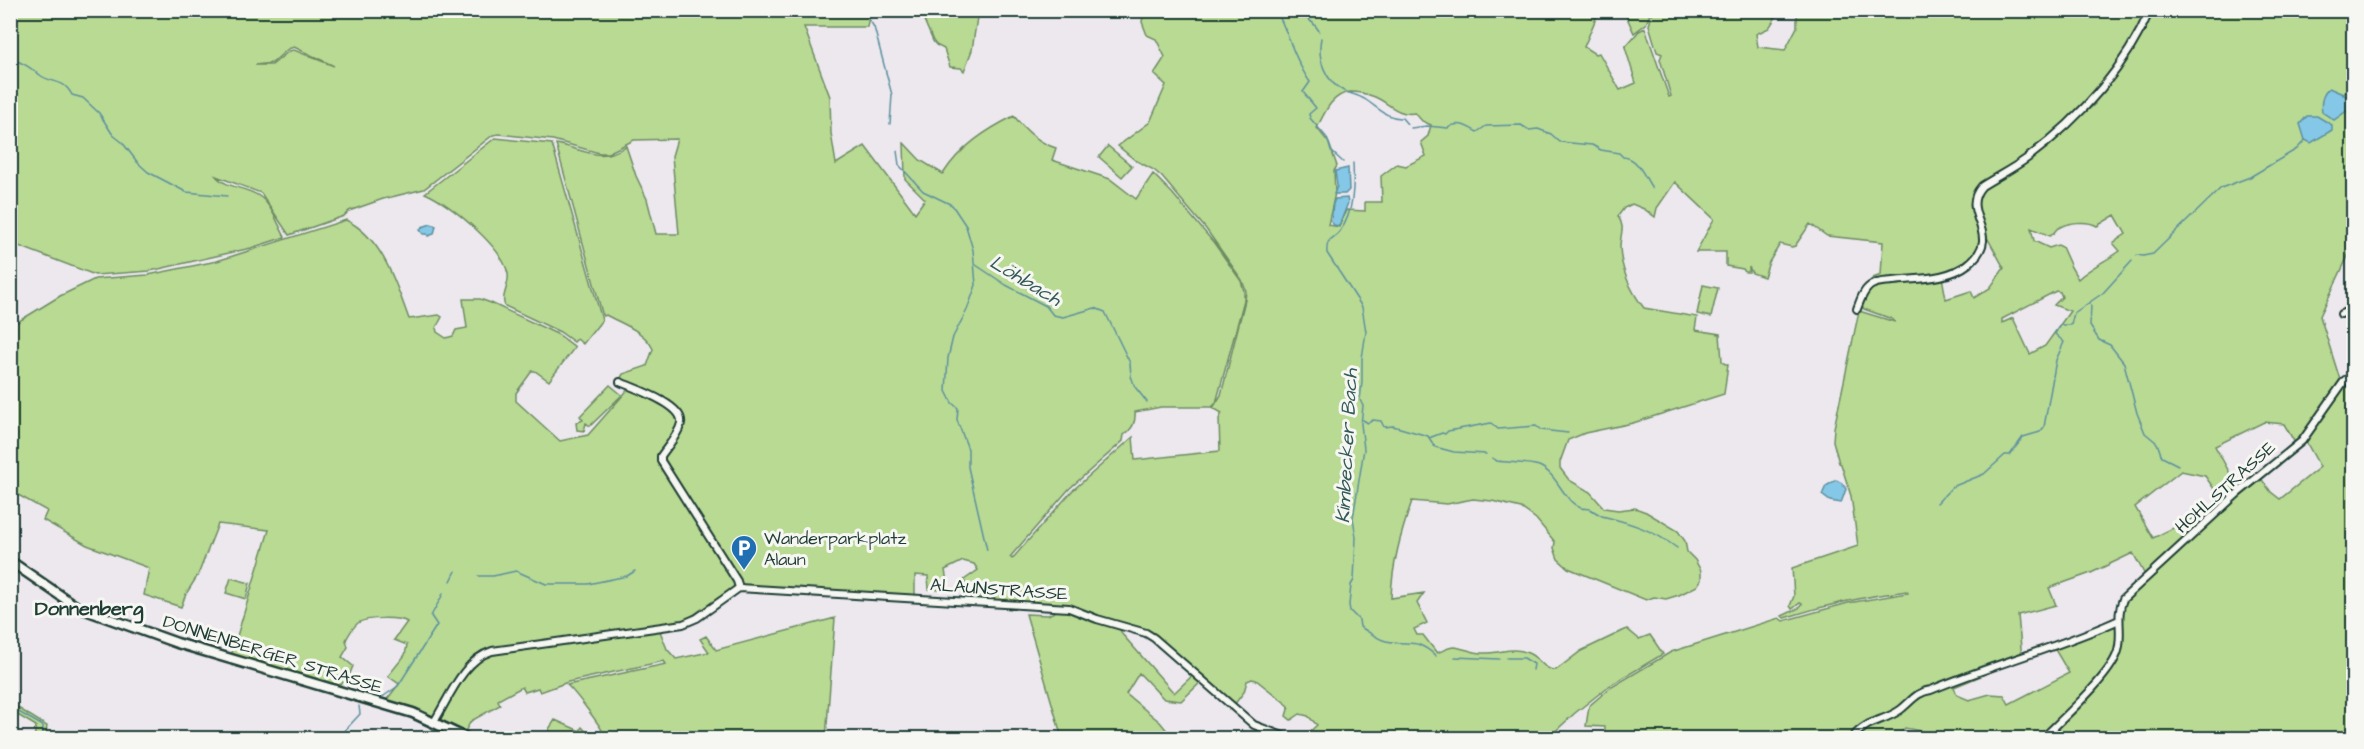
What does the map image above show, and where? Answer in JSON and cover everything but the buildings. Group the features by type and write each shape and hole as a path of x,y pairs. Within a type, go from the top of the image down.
{"street":[{"path":"1857,309 1866,291 1877,283 1943,275 1962,269 1970,263 1978,254 1984,238 1974,201 1977,192 1982,186 2025,159 2093,101 2129,51 2150,10"},
{"path":"2341,314 2354,309"},
{"name":"HOHLSTRASSE","path":"2043,738 2112,663 2120,641 2119,609 2123,599 2237,494 2302,441 2345,380 2354,376"},
{"path":"434,722 468,667 482,654 683,624 697,618 739,588 737,581 661,461 661,456 680,427 681,419 678,413 667,404 621,382"},
{"name":"DONNENBERGER STRASSE","path":"10,561 68,603 99,616 177,643 369,699 434,722 466,738"},
{"name":"ALAUNSTRASSE","path":"739,588 1055,606 1077,610 1097,619 1146,633 1254,726 1288,738"},
{"path":"1852,738 1866,725 1901,709 1922,691 1931,690 2047,649 2119,620"}],"green space":[{"path":"10,11 870,11 867,27 804,27 830,97 831,133 836,164 865,146 915,213 925,199 905,179 904,143 920,160 943,174 974,140 1014,116 1033,135 1056,148 1052,160 1110,179 1136,199 1153,174 1214,243 1241,281 1244,291 1244,300 1216,403 1212,407 1161,407 1135,412 1134,423 1124,435 1123,441 1069,489 1010,557 1012,559 1072,491 1133,437 1135,460 1220,451 1219,419 1222,413 1213,408 1221,395 1245,300 1246,291 1242,280 1206,229 1162,177 1118,146 1150,122 1166,85 1154,74 1165,57 1156,39 1147,35 1142,22 1144,11 1599,11 1584,47 1595,54 1599,53 1620,90 1636,83 1625,47 1639,31 1645,28 1669,97 1671,96 1660,59 1662,54 1657,52 1649,25 1653,11 2353,11 2353,255 2349,254 2320,316 2342,386 2353,379 2353,738 2046,738 2118,660 2122,642 2120,612 2129,595 2169,562 2260,477 2271,492 2280,499 2320,467 2305,440 2295,443 2284,424 2264,422 2215,446 2239,490 2219,496 2205,476 2181,471 2135,507 2153,538 2224,503 2145,575 2133,553 2091,573 2049,588 2056,605 2018,615 2022,659 1954,687 1957,695 1969,700 1990,694 2004,695 2009,704 2069,673 2054,648 2086,637 2118,622 2119,641 2110,663 2042,738 1947,738 1948,736 1905,728 1896,738 1605,738 1605,727 1586,726 1589,706 1610,688 1671,652 1779,618 1783,621 1848,603 1908,593 1907,591 1876,596 1830,605 1784,618 1782,616 1799,608 1802,604 1792,609 1790,606 1794,596 1792,568 1858,546 1851,496 1833,441 1834,428 1859,311 1895,322 1864,309 1861,305 1872,288 1877,285 1866,286 1873,278 1881,275 1883,242 1827,236 1810,224 1795,246 1780,244 1769,262 1764,277 1752,273 1749,267 1749,272 1745,272 1743,269 1726,266 1726,252 1696,252 1714,219 1675,182 1657,208 1655,217 1632,204 1624,208 1618,216 1622,228 1620,247 1622,264 1634,294 1644,308 1697,317 1695,330 1720,334 1722,361 1728,364 1724,394 1633,423 1585,433 1568,440 1560,468 1569,480 1590,492 1604,508 1618,510 1635,508 1678,531 1685,541 1687,552 1701,571 1701,580 1697,586 1666,599 1654,597 1646,600 1568,568 1558,559 1554,548 1555,542 1536,519 1521,508 1492,501 1473,499 1447,504 1412,501 1398,549 1391,598 1424,593 1417,603 1427,623 1414,629 1417,635 1423,635 1437,653 1454,647 1482,653 1517,650 1532,655 1548,668 1556,670 1581,651 1627,629 1639,639 1650,635 1663,654 1609,686 1548,738 1303,738 1317,725 1308,716 1300,714 1291,720 1286,716 1289,706 1256,680 1247,681 1244,692 1234,705 1155,637 1069,606 973,600 964,580 978,570 974,564 963,561 945,570 947,582 941,583 940,590 929,589 928,576 915,575 915,596 740,587 735,583 734,587 686,620 491,648 473,656 434,717 430,718 385,702 399,684 388,676 405,655 407,645 394,640 407,622 403,620 375,619 362,621 356,625 346,640 348,647 342,657 353,666 349,676 338,688 231,656 269,530 218,524 198,575 181,607 144,595 149,568 87,545 43,520 47,511 11,491 11,326 60,296 95,279 148,275 217,261 346,220 370,238 379,250 393,277 409,319 439,315 442,317 436,328 437,332 446,338 453,336 456,330 467,328 463,299 480,299 559,335 575,347 549,381 532,371 516,393 516,401 560,441 588,435 632,385 620,379 623,374 647,366 653,349 645,337 602,313 556,144 600,155 617,151 626,146 647,199 656,234 679,234 672,156 677,139 634,140 608,153 599,153 553,140 499,134 493,135 424,189 383,199 349,211 344,216 289,235 261,193 216,176 225,183 259,196 271,209 285,237 251,248 150,271 95,275 11,243","holes":["1797,14 1797,27 1785,50 1758,47 1756,34 1769,28 1776,17 1771,16","294,47 334,66 294,50 289,51 272,65 255,65 272,63 288,49","1353,92 1372,96 1404,113 1415,113 1422,121 1431,125 1428,136 1421,142 1426,156 1406,166 1397,164 1381,176 1382,202 1365,202 1365,211 1346,210 1339,227 1328,225 1335,193 1334,171 1337,166 1329,143 1317,128 1329,105 1343,94","2093,96 2095,104 2081,116 2076,112","2115,215 2126,234 2113,243 2120,251 2078,279 2062,247 2058,245 2049,248 2034,241 2031,228 2050,236 2057,229 2066,225 2083,222 2097,226","1981,222 2004,268 1990,288 1974,298 1971,291 1946,299 1942,277 1909,281 1941,274 1967,263 1980,246","2056,291 2060,292 2062,297 2054,305 2070,311 2045,346 2030,354 2013,318 2002,323 2002,319"]},
{"path":"920,11 978,11 972,50 964,71 961,68 950,67 944,49 933,41"},
{"path":"1624,11 1651,11 1646,24 1634,33"},
{"path":"495,138 552,144 602,320 583,344 577,339 574,342 560,332 505,306 508,274 504,263 486,239 461,216 425,193"},
{"path":"1108,146 1132,166 1122,177 1099,157"},
{"path":"1703,285 1718,288 1711,317 1697,314"},
{"path":"610,385 622,395 590,426 586,423 584,431 577,430 576,423 583,420 580,416"},
{"path":"231,578 250,583 246,599 226,593"},
{"path":"1061,609 1075,611 1120,629 1174,693 1193,675 1201,682 1181,701 1164,699 1139,673 1126,694 1160,722 1173,738 1062,738 1026,614 1048,615"},
{"path":"835,618 826,738 601,738 604,734 602,730 567,685 666,664 664,661 568,682 540,692 538,688 525,692 522,687 498,700 500,705 471,721 463,735 440,722 439,719 468,673 483,658 492,654 660,631 667,649 676,659 709,652 700,639 706,636 716,650"},
{"path":"10,703 47,726 45,738 34,738 36,726 11,711"},
{"path":"555,720 580,731 582,727 592,738 562,738 552,735 549,729"}],"water":[{"path":"2329,88 2343,94 2352,102 2348,110 2334,120 2322,112 2322,99"},
{"path":"2307,116 2317,116 2332,125 2332,130 2311,143 2305,140 2300,124"},
{"path":"1348,168 1349,190 1345,194 1334,194 1337,186 1335,171"},
{"path":"1347,198 1348,203 1339,226 1334,225 1331,222 1335,199"},
{"path":"431,224 436,226 434,234 428,236 423,234 420,230 422,227"},
{"path":"1836,480 1846,489 1841,503 1830,501 1822,495 1826,486"}],"waterway":[{"path":"863,10 874,27 892,95 890,124"},
{"path":"1283,10 1289,15 1307,18 1319,31"},
{"name":"Kimbecker Bach","path":"1280,18 1297,59 1310,82 1303,92 1316,108 1309,114 1310,118 1327,138 1331,151 1343,162"},
{"path":"1321,38 1320,53 1324,69 1332,82 1344,91 1363,98 1388,115 1402,118 1407,124"},
{"path":"10,59 23,64 44,78 65,86 72,95 83,98 99,113 113,135 148,172 186,192 227,196"},
{"path":"2343,95 2354,75"},
{"path":"1411,128 1427,126 1448,128 1459,124 1477,132 1486,126 1521,125 1529,130 1538,129 1551,134 1560,142 1592,145 1629,158 1637,164 1652,188"},
{"path":"2137,255 2153,254 2221,188 2250,177 2297,149 2305,140"},
{"path":"897,151 899,165 923,191 952,205 966,226 973,250 976,285 967,310 953,337 948,358 946,391 952,403 958,408 957,420 968,449 968,467 987,550"},
{"name":"Kimbecker Bach","path":"1353,163 1351,207 1345,224 1329,241 1327,248 1327,253 1362,307 1366,332 1360,400 1363,406 1361,424 1364,449 1353,518 1356,537 1350,611 1359,620 1360,627 1379,639 1394,643 1417,644 1436,656"},
{"path":"1937,503 1952,487 1984,474 2005,455 2010,455 2023,437 2040,432 2044,427 2056,360 2064,342 2055,334 2060,325 2071,325 2074,313 2103,293 2132,261"},
{"name":"Löhbach","path":"976,265 1006,285 1046,306 1053,315 1063,317 1095,308 1105,312 1130,363 1135,387 1147,402"},
{"path":"2089,303 2091,305 2090,326 2099,340 2110,345 2124,363 2137,413 2145,433 2157,443 2162,457 2178,465"},
{"path":"1363,420 1368,423 1373,420 1381,421 1384,427 1393,426 1428,436 1435,447 1454,452 1486,454"},
{"path":"1429,438 1448,431 1491,423 1498,429 1536,426 1541,430 1568,433"},
{"path":"1492,458 1497,461 1539,466 1551,475 1575,505 1641,528 1677,548"},
{"path":"451,581 456,571"},
{"path":"478,576 493,576 516,571 546,584 588,584 627,576 635,571"},
{"path":"370,693 384,696 398,686 437,625 431,616 443,594"},
{"path":"1455,657 1499,659"},
{"path":"1507,658 1524,658 1534,664 1533,670"},
{"path":"338,738 360,714 359,706"},
{"path":"10,707 43,726 43,738"}],"place":[{"name":"Wanderparkplatz Alaun","path":"744,571"}],"district":[{"name":"Donnenberg","path":"89,608"}]}
